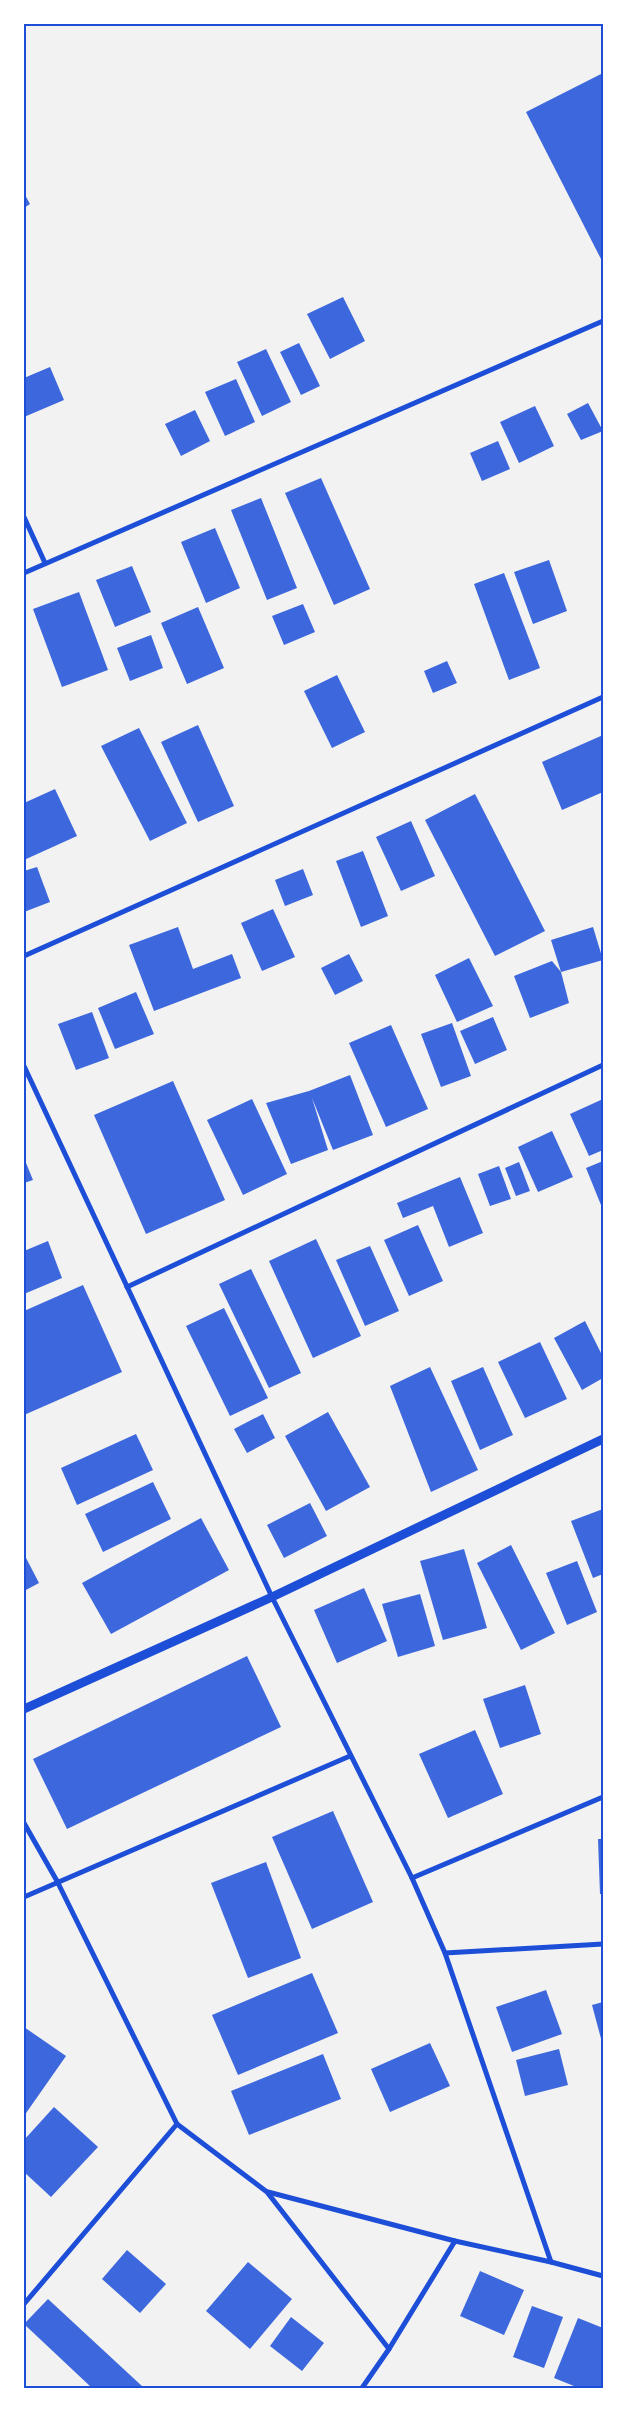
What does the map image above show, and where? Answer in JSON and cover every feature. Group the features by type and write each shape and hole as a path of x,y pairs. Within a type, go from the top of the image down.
{"street":[{"path":"24,573 603,321"},
{"path":"24,516 45,563"},
{"path":"24,956 603,697"},
{"path":"127,1287 603,1065"},
{"path":"24,1066 272,1597 412,1878 445,1953 551,2262"},
{"path":"24,1709 272,1597 603,1439"},
{"path":"24,1897 56,1881 350,1756"},
{"path":"412,1878 603,1797"},
{"path":"24,1823 56,1881 176,2124 267,2192 389,2349"},
{"path":"445,1953 603,1944"},
{"path":"24,2304 176,2124"},
{"path":"267,2192 455,2241 551,2262 603,2276"},
{"path":"362,2388 389,2349 455,2241"}],"building":[{"path":"603,73 603,263 526,112"},
{"path":"24,193 30,204 24,208"},
{"path":"343,297 365,341 330,359 307,314"},
{"path":"299,343 320,386 301,395 280,352"},
{"path":"266,349 291,402 262,416 237,362"},
{"path":"50,367 64,400 24,417 24,378"},
{"path":"236,379 255,422 225,436 205,392"},
{"path":"588,403 603,431 581,440 567,414"},
{"path":"535,406 554,446 519,463 500,422"},
{"path":"195,410 210,441 181,456 165,424"},
{"path":"498,441 510,469 482,481 470,453"},
{"path":"321,478 370,589 334,605 285,493"},
{"path":"261,498 297,588 267,600 231,510"},
{"path":"215,528 240,588 206,603 181,542"},
{"path":"549,560 567,611 533,624 514,572"},
{"path":"132,566 151,612 115,627 96,580"},
{"path":"504,573 540,668 509,680 474,584"},
{"path":"79,592 108,670 62,687 33,609"},
{"path":"303,604 315,632 284,645 272,616"},
{"path":"198,607 224,668 187,684 161,623"},
{"path":"151,635 163,668 130,681 117,648"},
{"path":"447,661 457,683 433,693 424,671"},
{"path":"337,675 365,732 332,748 304,691"},
{"path":"198,725 234,806 198,822 161,742"},
{"path":"139,728 187,823 150,841 101,746"},
{"path":"603,735 603,792 562,810 542,762"},
{"path":"55,789 77,836 24,860 24,803"},
{"path":"475,794 545,931 495,956 425,820"},
{"path":"411,821 435,876 401,891 376,837"},
{"path":"363,851 388,916 361,927 336,861"},
{"path":"37,867 50,902 24,912 24,871"},
{"path":"303,869 313,895 285,906 275,880"},
{"path":"273,909 295,957 262,971 241,923"},
{"path":"178,927 193,969 232,954 241,978 154,1011 129,945"},
{"path":"593,927 603,960 561,972 551,940"},
{"path":"349,954 363,981 335,995 321,968"},
{"path":"469,958 493,1006 457,1022 435,975"},
{"path":"552,961 561,972 569,1003 530,1018 514,976"},
{"path":"136,992 154,1034 115,1049 98,1008"},
{"path":"92,1012 109,1058 76,1070 58,1024"},
{"path":"493,1017 507,1050 475,1064 460,1031"},
{"path":"452,1023 471,1076 441,1087 421,1034"},
{"path":"391,1025 428,1109 386,1127 349,1043"},
{"path":"350,1075 373,1135 333,1150 312,1098 328,1150 291,1164 266,1103 309,1091"},
{"path":"173,1081 225,1200 146,1234 94,1115"},
{"path":"252,1099 287,1174 243,1195 207,1120"},
{"path":"603,1099 603,1150 589,1156 570,1114"},
{"path":"552,1131 573,1177 538,1192 518,1147"},
{"path":"24,1158 33,1180 24,1183"},
{"path":"603,1161 603,1210 586,1168"},
{"path":"519,1162 530,1191 516,1196 505,1168"},
{"path":"499,1166 511,1199 490,1206 478,1174"},
{"path":"460,1177 483,1233 449,1247 433,1206 403,1218 397,1203"},
{"path":"418,1225 443,1281 409,1296 384,1240"},
{"path":"316,1239 361,1336 313,1358 269,1261"},
{"path":"48,1241 62,1278 24,1294 24,1251"},
{"path":"370,1246 399,1311 365,1326 336,1260"},
{"path":"251,1269 301,1373 269,1388 219,1284"},
{"path":"83,1285 122,1372 24,1415 24,1311"},
{"path":"224,1308 268,1398 230,1416 186,1326"},
{"path":"585,1321 603,1357 603,1378 582,1390 554,1338"},
{"path":"540,1342 567,1399 525,1418 498,1362"},
{"path":"430,1367 478,1470 431,1492 390,1386"},
{"path":"483,1367 513,1435 480,1450 451,1381"},
{"path":"328,1412 370,1487 326,1511 285,1436"},
{"path":"263,1414 275,1438 247,1453 234,1429"},
{"path":"136,1434 153,1470 77,1505 61,1468"},
{"path":"153,1482 171,1519 103,1552 85,1514"},
{"path":"310,1503 327,1536 284,1558 267,1525"},
{"path":"603,1509 603,1574 593,1578 571,1521"},
{"path":"201,1518 229,1570 111,1634 82,1583"},
{"path":"511,1545 555,1633 521,1650 477,1563"},
{"path":"464,1549 487,1628 443,1640 420,1561"},
{"path":"24,1554 39,1583 24,1591"},
{"path":"577,1561 597,1612 567,1625 546,1573"},
{"path":"364,1588 387,1641 337,1663 314,1610"},
{"path":"420,1594 435,1646 398,1657 382,1604"},
{"path":"247,1656 281,1727 67,1829 33,1759"},
{"path":"525,1685 541,1734 500,1748 483,1699"},
{"path":"475,1730 503,1794 448,1818 419,1754"},
{"path":"333,1811 373,1902 312,1929 272,1837"},
{"path":"598,1839 603,1839 603,1894 600,1894"},
{"path":"266,1862 301,1958 248,1978 211,1883"},
{"path":"312,1973 338,2033 238,2075 212,2015"},
{"path":"546,1990 562,2034 512,2052 496,2007"},
{"path":"603,2002 603,2046 592,2005"},
{"path":"24,2027 66,2056 24,2116"},
{"path":"430,2043 450,2086 390,2112 371,2069"},
{"path":"559,2049 568,2085 525,2096 516,2060"},
{"path":"323,2054 341,2099 249,2135 231,2091"},
{"path":"54,2107 98,2147 51,2197 24,2172 24,2140"},
{"path":"127,2250 166,2284 140,2313 102,2279"},
{"path":"248,2262 292,2299 250,2349 206,2311"},
{"path":"480,2271 524,2290 504,2335 460,2316"},
{"path":"48,2299 143,2387 92,2388 24,2324"},
{"path":"532,2306 563,2317 544,2368 513,2357"},
{"path":"291,2317 324,2343 302,2371 270,2346"},
{"path":"578,2318 603,2328 603,2388 579,2388 554,2378"}]}
